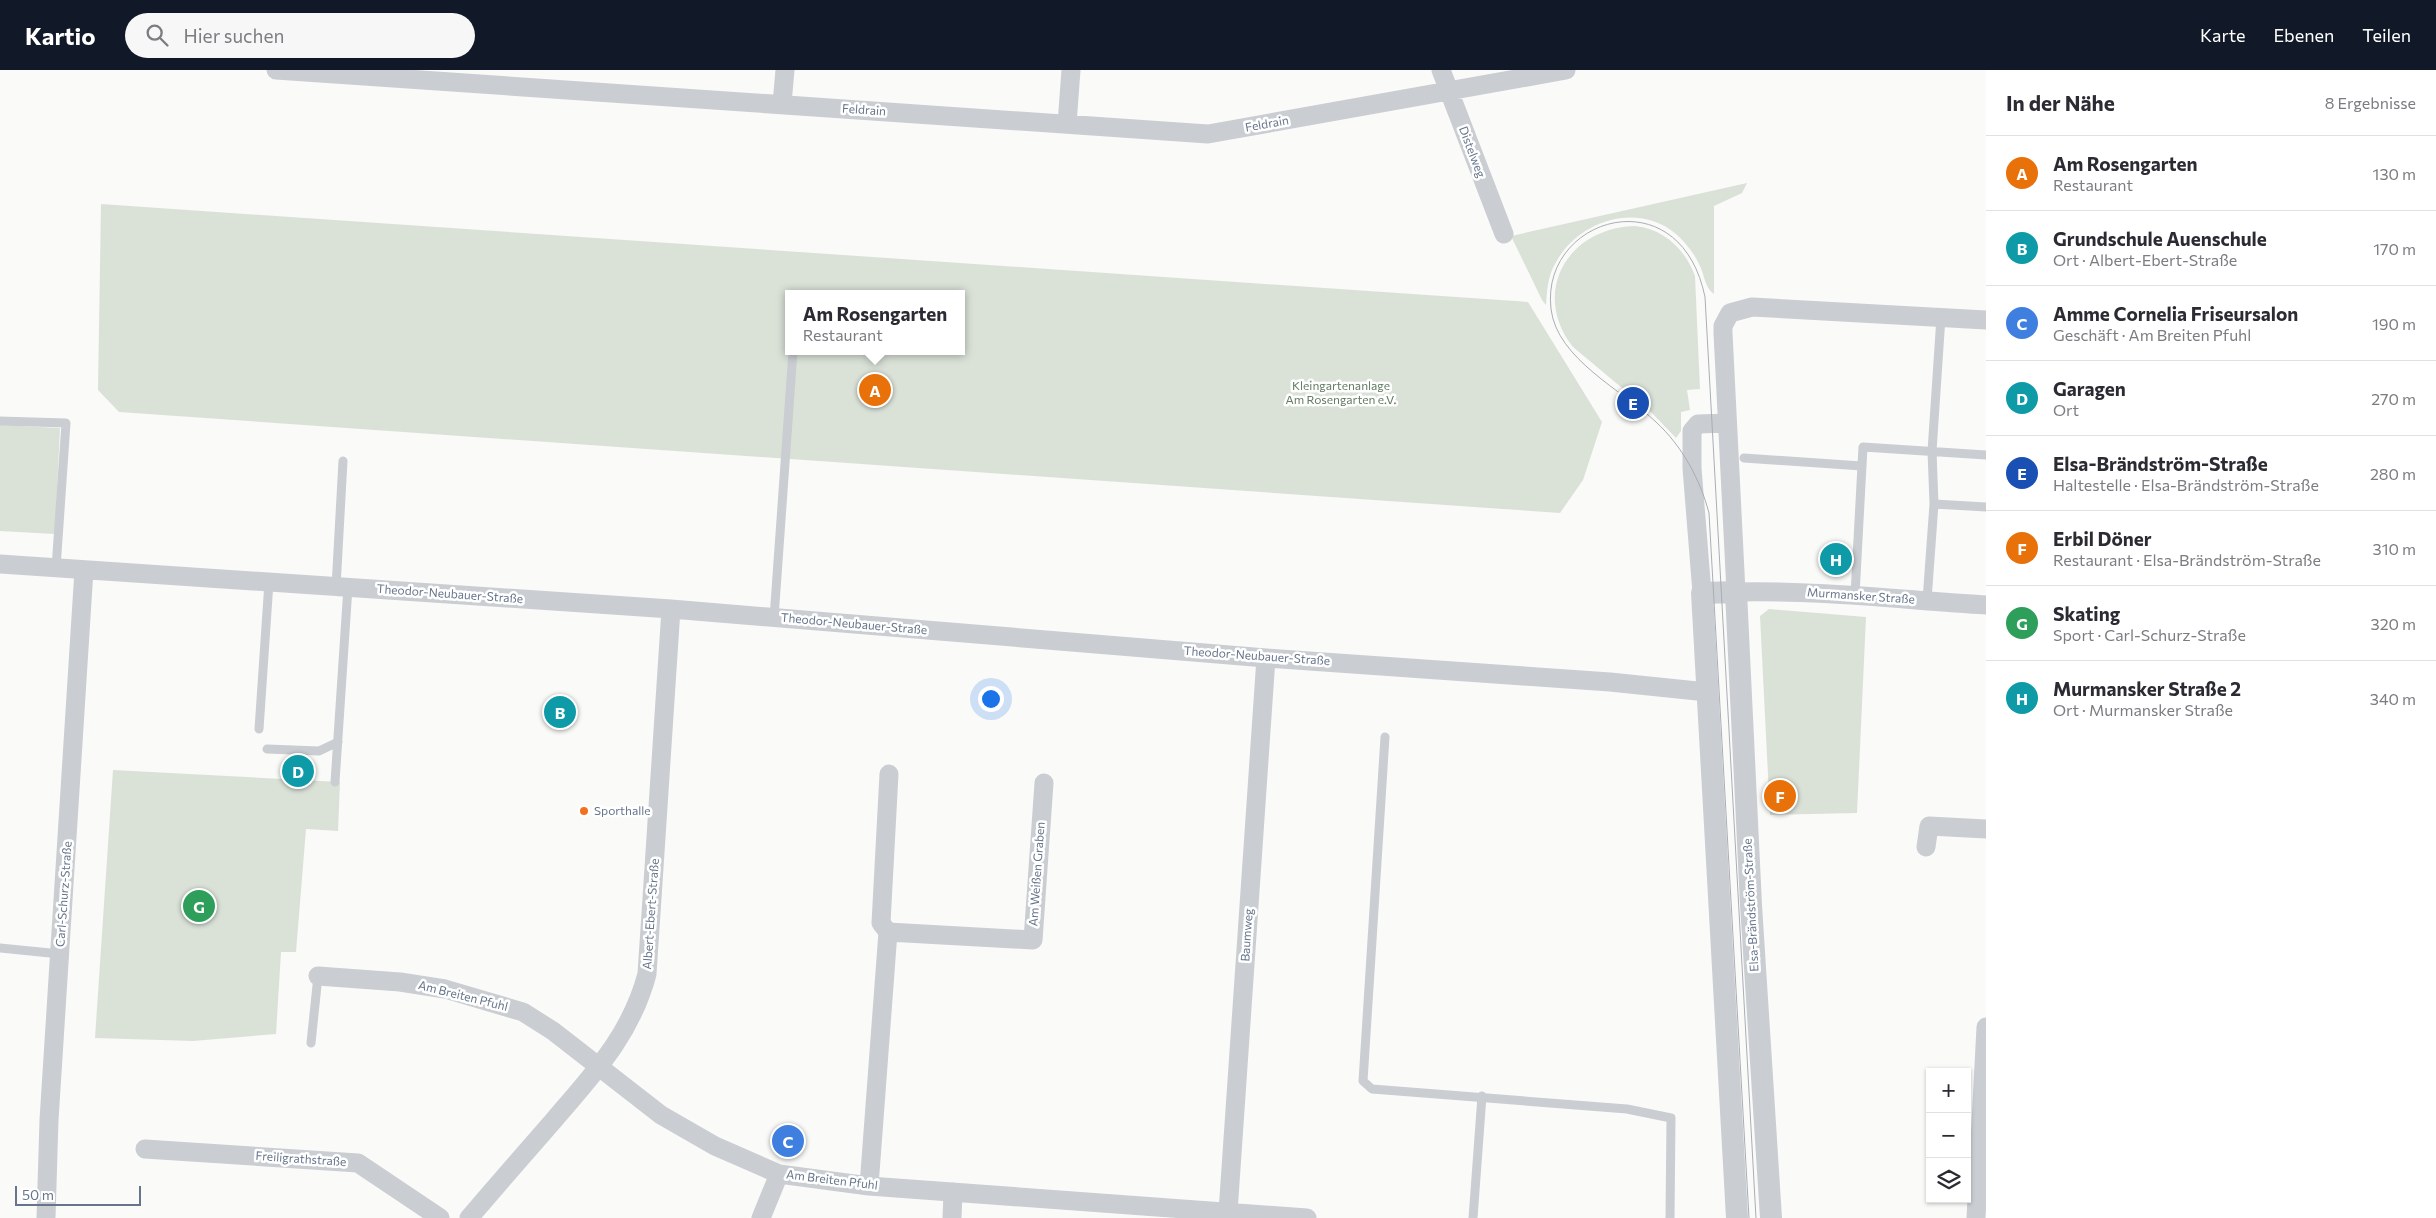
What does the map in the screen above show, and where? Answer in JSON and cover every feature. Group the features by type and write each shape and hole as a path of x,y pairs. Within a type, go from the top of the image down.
{"street":[{"name":"Feldrain","path":"276,70 496,77 782,104 1208,134 1566,70"},
{"path":"782,104 785,70"},
{"path":"1067,124 1071,70"},
{"name":"Distelweg","path":"1441,70 1504,234"},
{"name":"Elsa-Brändström-Straße","path":"1771,1218 1751,905 1722,333 1730,313 1752,307 1986,320"},
{"path":"1727,422 1698,424 1692,431 1692,468 1702,593 1727,1023 1736,1218"},
{"name":"Theodor-Neubauer-Straße","path":"0,564 671,610 1266,658 1610,682 1707,692"},
{"name":"Carl-Schurz-Straße","path":"46,1218 49,1120 84,570"},
{"name":"Murmansker Straße","path":"1736,592 1767,590 1986,605"},
{"path":"1702,593 1736,592"},
{"name":"Albert-Ebert-Straße","path":"469,1218 598,1068 634,1015 647,974 671,610"},
{"name":"Baumweg","path":"1228,1212 1266,658"},
{"path":"1707,692 1741,690"},
{"path":"869,1186 888,932 881,923 889,774"},
{"name":"Am Weißen Graben","path":"888,932 1033,940 1044,783"},
{"path":"1926,847 1929,826 1986,829"},
{"name":"Am Breiten Pfuhl","path":"318,976 400,982 445,989 523,1012 553,1031 660,1115 714,1146 779,1174 869,1186 954,1192 1143,1212 1228,1212 1252,1216 1307,1218"},
{"path":"1976,1218 1986,1027"},
{"name":"Freiligrathstraße","path":"145,1149 358,1163 440,1218"},
{"path":"761,1218 779,1174"},
{"path":"952,1218 954,1192"}],"lane":[{"path":"1927,600 1934,504 1932,451 1942,317"},
{"path":"774,618 792,355"},
{"path":"0,420 66,423 56,568"},
{"path":"1855,595 1863,447 1986,454"},
{"path":"1744,458 1862,466"},
{"path":"335,782 338,742 342,587 343,460"},
{"path":"1934,504 1986,507"},
{"path":"259,729 269,582"},
{"path":"1385,737 1363,1081 1372,1089 1482,1096 1628,1109 1671,1118 1670,1218"},
{"path":"267,749 319,751 338,742"},
{"path":"0,948 60,954"},
{"path":"311,1043 318,976"},
{"path":"1473,1218 1482,1096"}],"green space":[{"path":"1747,183 1742,193 1714,206 1714,294 1706,284 1695,256 1676,234 1661,224 1644,219 1626,218 1609,220 1593,227 1565,249 1551,273 1546,305 1511,236"},
{"name":"Kleingartenanlage Am Rosengarten e.V.","path":"101,204 1528,302 1602,422 1583,480 1560,513 119,412 98,390"},
{"path":"1635,226 1655,231 1672,242 1685,257 1695,276 1700,389 1687,390 1690,410 1681,412 1681,431 1676,438 1652,413 1573,347 1561,326 1555,305 1556,285 1563,267 1575,251 1591,238 1611,230"},
{"path":"0,425 60,428 55,534 0,531"},
{"path":"1769,609 1866,617 1857,813 1770,815 1760,616"},
{"path":"113,770 340,782 338,831 306,829 296,952 281,952 276,1034 193,1041 95,1038"}],"tram line":[{"path":"1749,1218 1709,513 1701,488 1682,452 1656,422 1578,358 1565,343 1556,327 1551,309 1553,277 1567,251 1588,233 1614,223 1642,223 1669,234 1691,259 1705,297 1756,1218"}],"place":[{"name":"Am Rosengarten","path":"875,390"},
{"name":"Elsa-Brändström-Straße","path":"1633,403"},
{"name":"Murmansker Straße 2","path":"1836,559"},
{"name":"Grundschule Auenschule","path":"560,712"},
{"name":"Garagen","path":"298,771"},
{"name":"Erbil Döner","path":"1780,796"},
{"name":"Sporthalle","path":"584,811"},
{"name":"Skating","path":"199,906"},
{"name":"Amme Cornelia Friseursalon","path":"788,1141"}]}
